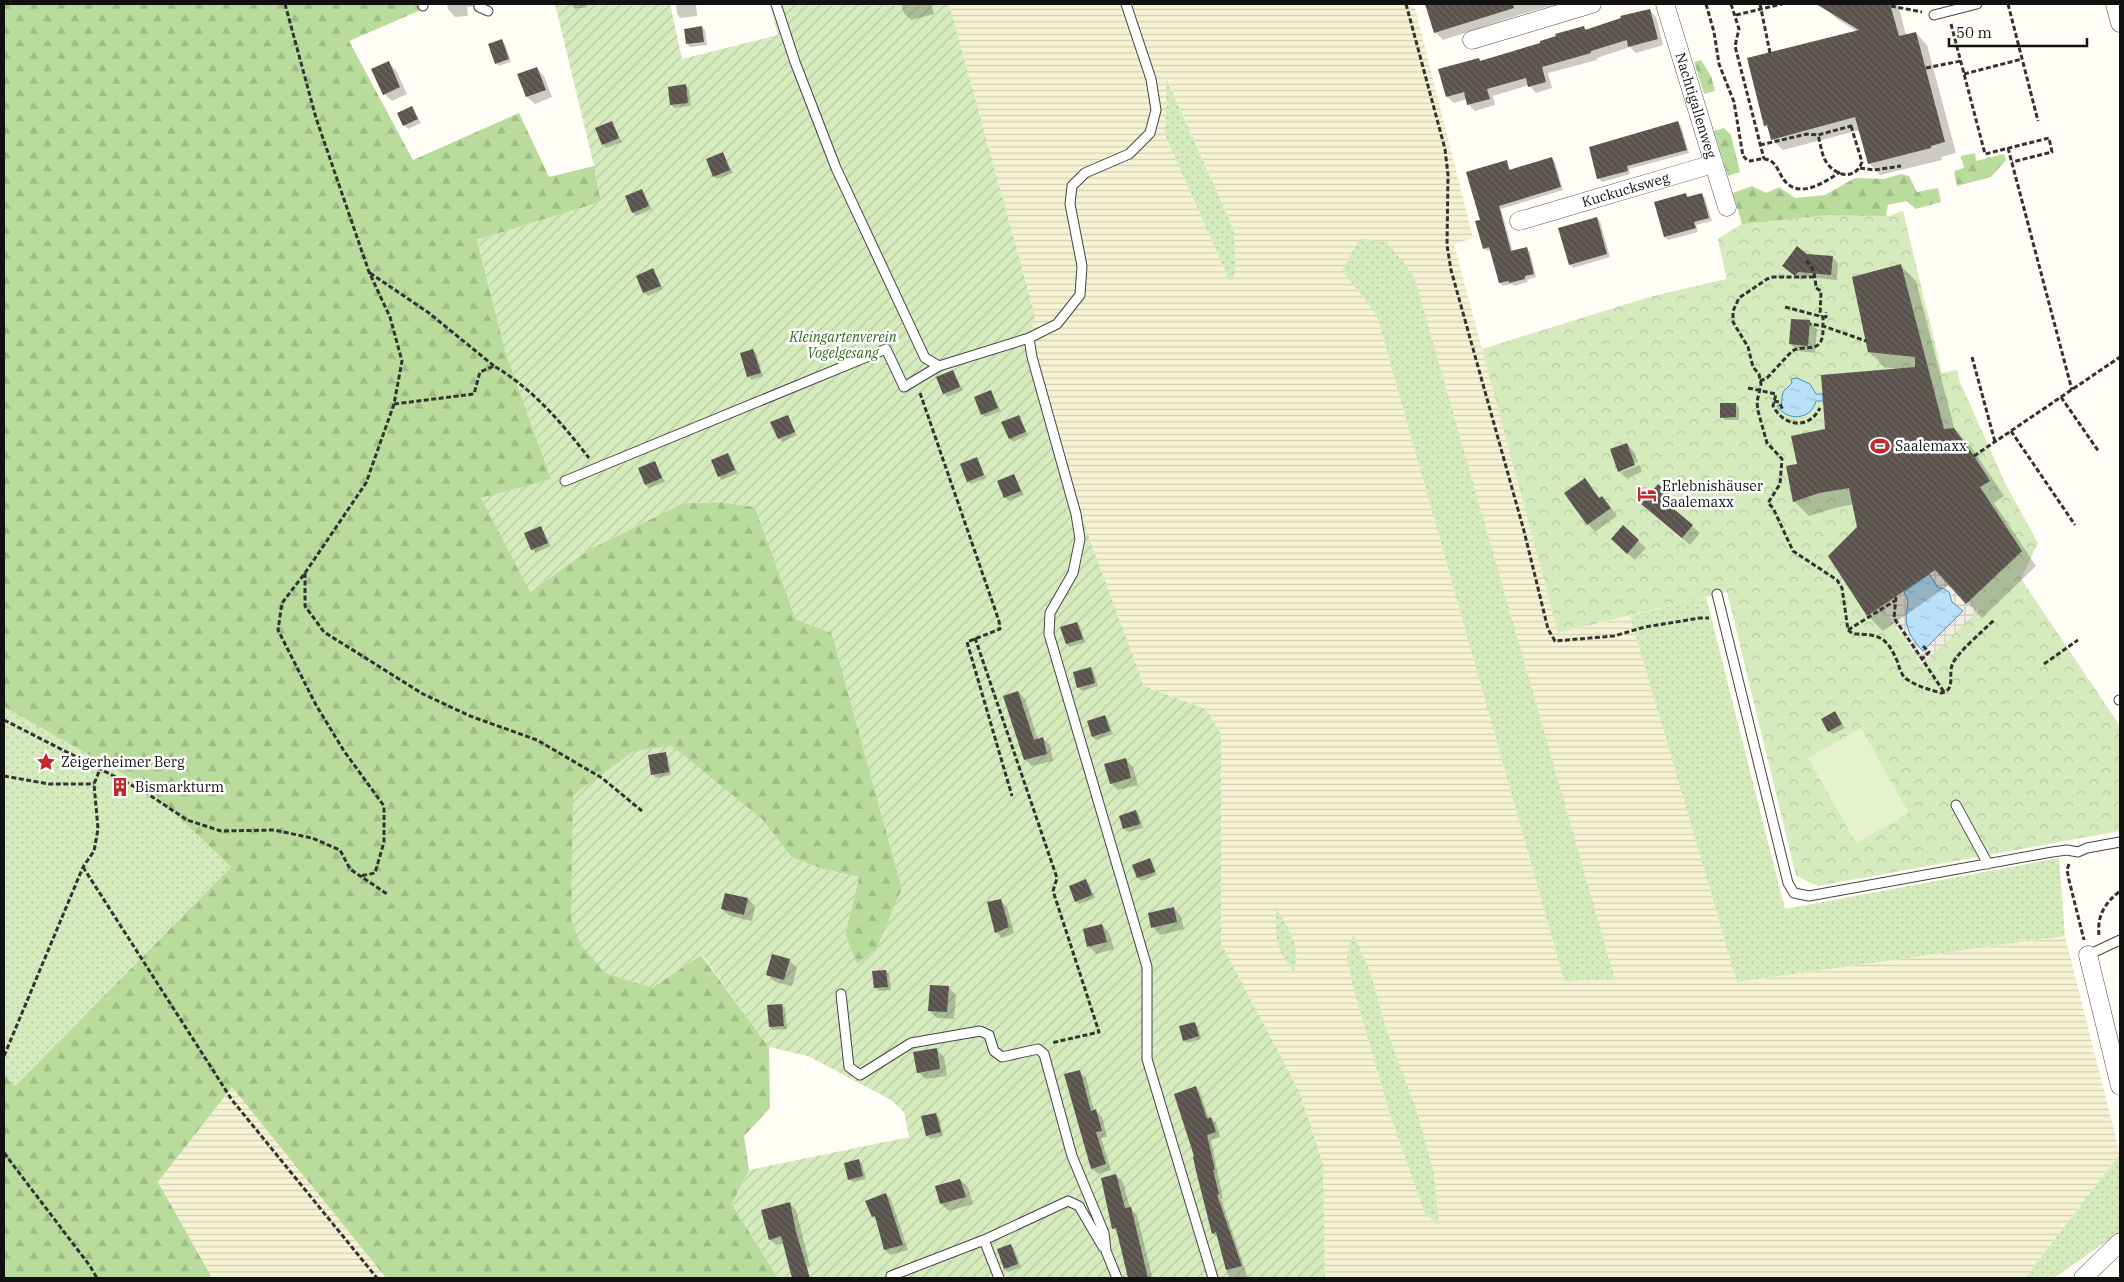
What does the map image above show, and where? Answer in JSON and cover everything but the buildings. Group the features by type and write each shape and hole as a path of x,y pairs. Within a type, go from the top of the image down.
{"street":[{"path":"1483,41 1592,4"},
{"name":"Nachtigallenweg","path":"1665,4 1727,207"},
{"path":"2115,4 2120,23"},
{"name":"Kuckucksweg","path":"1519,221 1541,222 1714,164"},
{"path":"2088,955 2120,1086"},
{"path":"2083,1278 2120,1242"}],"lane":[{"path":"479,4 479,7 488,11"},
{"path":"776,4 795,62 836,168 925,358 939,366"},
{"path":"565,481 886,349 904,387 939,366 1029,338 1057,324 1080,295 1082,266 1070,204 1072,186 1085,173 1129,154 1150,133 1156,110 1151,79 1126,4"},
{"path":"1934,15 1977,4"},
{"path":"1029,338 1032,357 1076,514 1080,540 1072,573 1050,613 1049,634 1147,967 1147,1058 1213,1278"},
{"path":"1717,594 1788,883 1794,893 1809,896 2052,852 2067,850 2078,852 2087,848 2120,842"},
{"path":"1956,805 1988,864"},
{"path":"2088,955 2120,940"},
{"path":"842,994 850,1067 860,1075 911,1043 980,1031 989,1035 994,1051 1002,1057 1038,1049 1044,1054 1072,1156 1104,1233 1106,1251"},
{"path":"891,1278 984,1240 1068,1201 1079,1206 1106,1251 1117,1278"},
{"path":"984,1240 999,1278"}],"path":[{"path":"285,4 316,118 369,272 390,316 402,361 394,404 366,483 282,604 278,630 316,704 344,751 384,806 384,842 375,873 360,876"},
{"path":"1406,4 1445,149 1448,175 1450,270 1524,531 1548,629 1555,641 1593,639 1700,618 1723,618"},
{"path":"1706,4 1714,32 1718,64 1734,102 1743,156 1748,161 1764,158"},
{"path":"1731,4 1739,29 1735,46 1764,158 1777,166 1784,181 1793,187 1804,190 1815,187 1840,172"},
{"path":"1760,4 1770,53"},
{"path":"1736,15 1782,4"},
{"path":"1893,4 1891,6 1934,15"},
{"path":"2008,4 2038,120"},
{"path":"1948,12 1984,154 2049,138 2052,152 2012,162"},
{"path":"1964,74 2022,59"},
{"path":"1926,68 1961,61"},
{"path":"1760,145 1807,134 1818,135 1851,126 1862,162 1860,168 1850,175 1840,172 1825,160 1818,135"},
{"path":"2008,148 2072,390"},
{"path":"1860,168 1874,170 1901,166"},
{"path":"1760,380 1767,378 1795,349 1812,349 1823,338 1821,291 1816,288 1811,264 1806,260"},
{"path":"369,272 429,314 494,366 528,388 537,400 555,415 597,468"},
{"path":"1814,277 1773,277 1767,279 1739,298 1733,311 1733,322 1748,347 1753,367 1759,374 1760,391 1757,402 1764,435 1767,443 1782,459 1780,484 1768,503 1773,508 1793,551 1837,580 1842,588 1848,630 1853,634 1872,634 1883,638 1894,652 1902,676 1916,685 1944,692"},
{"path":"1785,307 1821,317 1826,317 1826,312"},
{"path":"1810,324 1823,326 1866,341"},
{"path":"1972,357 1995,442"},
{"path":"1974,456 2120,357"},
{"path":"394,404 474,394 480,372 494,366"},
{"path":"915,380 999,621 1000,629 967,642 1012,796"},
{"path":"1748,388 1776,394 1773,406 1783,420 1809,422 1815,417 1820,408"},
{"path":"2061,397 2099,452"},
{"path":"1774,401 1779,402 1783,410"},
{"path":"2011,431 2075,525"},
{"path":"305,572 305,606 324,632 423,694 470,716 537,740 602,778 642,810"},
{"path":"1848,630 1896,599 1894,618 1944,692"},
{"path":"1944,692 1951,685 1950,672 1954,660 1994,620"},
{"path":"976,638 1057,878 1054,891 1099,1032 1051,1043 1044,1054"},
{"path":"2044,664 2078,640"},
{"path":"1922,659 1929,652 1923,646"},
{"path":"4,720 145,792 187,820 221,831 274,830 319,841 340,850 350,869 387,894"},
{"path":"4,1056 83,868 94,851 98,829 94,784 100,769"},
{"path":"4,776 49,784 94,784"},
{"path":"2078,852 2073,856 2067,870 2088,955"},
{"path":"83,868 232,1100 377,1278"},
{"path":"2088,955 2099,938 2100,915 2108,901 2120,891"},
{"path":"4,1153 90,1266 97,1278"}],"shaded area":[{"path":"949,4 1414,4 1473,238 1454,244 1558,633 1630,616 1737,982 2065,936 2120,1154 2025,1278 1325,1278 1323,1164 1300,1093 1221,943 1221,734 1206,709 1144,686 1091,543 1027,349 1035,315","holes":["1168,80 1233,228 1229,280 1165,135","1377,316 1615,980 1564,981","1370,971 1387,1031 1434,1174 1438,1225 1425,1214 1391,1118 1355,995"]},
{"path":"1936,570 1979,610 1922,665 1882,607 1904,592 1908,601 1952,602 1938,588 1929,574"},
{"path":"232,1087 386,1278 212,1278 158,1182"}],"green space":[{"path":"4,4 428,4 428,7 349,41 413,160 519,113 549,177 594,166 601,202 477,240 506,353 551,479 530,592 590,549 683,503 722,502 755,507 796,619 832,633 902,889 877,948 857,965 845,934 859,877 822,869 791,857 761,818 701,955 769,1047 770,1108 744,1136 749,1170 732,1204 778,1278 386,1278 232,1087 158,1182 212,1278 4,1278 4,1075 15,1086 231,867 148,788 4,707"},
{"name":"Kleingartenverein Vogelgesang","path":"555,4 670,4 682,59 778,35 770,4 949,4 1035,315 1027,349 1091,543 1144,686 1206,709 1221,734 1221,943 1300,1093 1323,1164 1325,1278 778,1278 732,1204 749,1170 909,1137 904,1112 891,1100 808,1056 769,1047 702,955 652,988 605,973 581,945 571,919 573,795 634,751 672,746 761,818 791,857 822,869 859,877 845,934 857,965 877,948 902,889 832,633 796,619 755,507 722,502 683,503 590,549 530,592 481,498 551,479 506,353 477,240 601,202"},
{"path":"1701,60 1711,76 1715,91 1704,94 1694,62"},
{"path":"1167,79 1233,228 1236,265 1233,280 1229,280 1165,135"},
{"path":"1724,128 1731,135 1740,172 1728,176 1714,131"},
{"path":"1975,153 1976,161 2004,154 2006,160 1991,177 1957,186 1954,171 1964,168 1961,156"},
{"path":"1901,174 1909,176 1917,192 1938,188 1941,202 1916,209 1906,201 1888,205 1886,213 1894,244 1775,281 1646,298 1727,279 1718,239 1742,224 1733,193 1752,186 1766,193 1779,187 1795,198 1825,195 1855,178 1884,179"},
{"name":"Saalemaxx","path":"1903,211 1942,373 1957,370 1960,382 2006,485 2038,543 2021,579 2120,726 2120,831 1818,886 1796,876 1727,592 1558,633 1482,349 1646,298 1727,279 1718,239 1742,224 1828,215 1888,216"},
{"path":"1360,239 1387,242 1414,276 1615,980 1564,981 1377,316 1342,270"},
{"path":"1706,597 1785,909 2059,858 2065,936 1737,982 1630,616"},
{"path":"4,707 148,788 231,867 15,1086 4,1075"},
{"path":"1861,728 1909,813 1856,843 1808,758"},
{"path":"1276,907 1289,930 1295,946 1296,963 1294,972 1287,963 1278,941"},
{"path":"1353,934 1370,971 1387,1031 1417,1112 1434,1174 1439,1226 1425,1214 1391,1118 1355,995 1347,959"},
{"path":"2120,1154 2120,1232 2054,1278 2025,1278"}],"water":[{"path":"1797,378 1810,384 1816,394 1823,394 1823,401 1816,401 1809,412 1799,417 1787,415 1777,406 1781,405 1783,392 1792,383 1791,379"},
{"path":"1929,574 1938,588 1949,592 1952,602 1963,611 1923,651 1909,632 1906,619 1908,602 1904,592"}],"place":[{"name":"Saalemaxx","path":"1880,446"},
{"name":"Erlebnishäuser Saalemaxx","path":"1647,494"},
{"name":"Zeigerheimer Berg","path":"46,762"},
{"name":"Bismarkturm","path":"120,787"}]}
